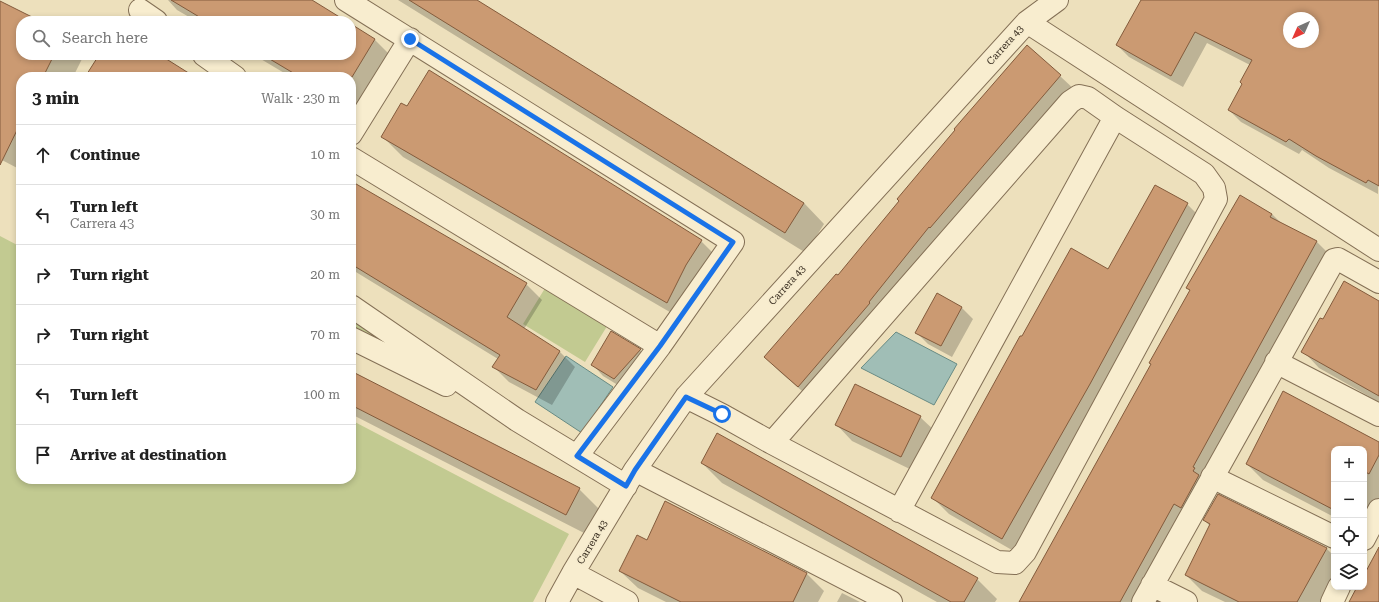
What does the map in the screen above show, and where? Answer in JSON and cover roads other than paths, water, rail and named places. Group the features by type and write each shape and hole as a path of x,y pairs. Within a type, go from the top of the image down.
{"street":[{"path":"346,0 733,242 660,346 577,456"},
{"name":"Carrera 43","path":"557,602 631,478 686,397 1027,22 1057,0"},
{"path":"1027,22 1379,250"},
{"path":"356,126 410,39"},
{"path":"211,60 228,72"},
{"path":"686,397 722,414 772,443 997,562 1016,564 1025,552 1216,199 1214,188 1204,174 1088,98 1079,96 1070,102 772,443"},
{"path":"899,511 1115,117"},
{"path":"356,161 660,346"},
{"path":"1186,602 1148,594 1212,476 1334,260 1338,259 1379,282"},
{"path":"356,309 517,420 577,456 631,478 891,602"},
{"path":"356,340 517,420"},
{"path":"1276,362 1379,415"},
{"path":"1212,476 1331,536"},
{"path":"1367,533 1379,510"},
{"path":"573,573 627,602"},
{"path":"1332,602 1338,590"}],"water":[{"path":"896,332 957,364 934,405 861,368"},
{"path":"566,356 613,387 582,433 535,402"}]}
